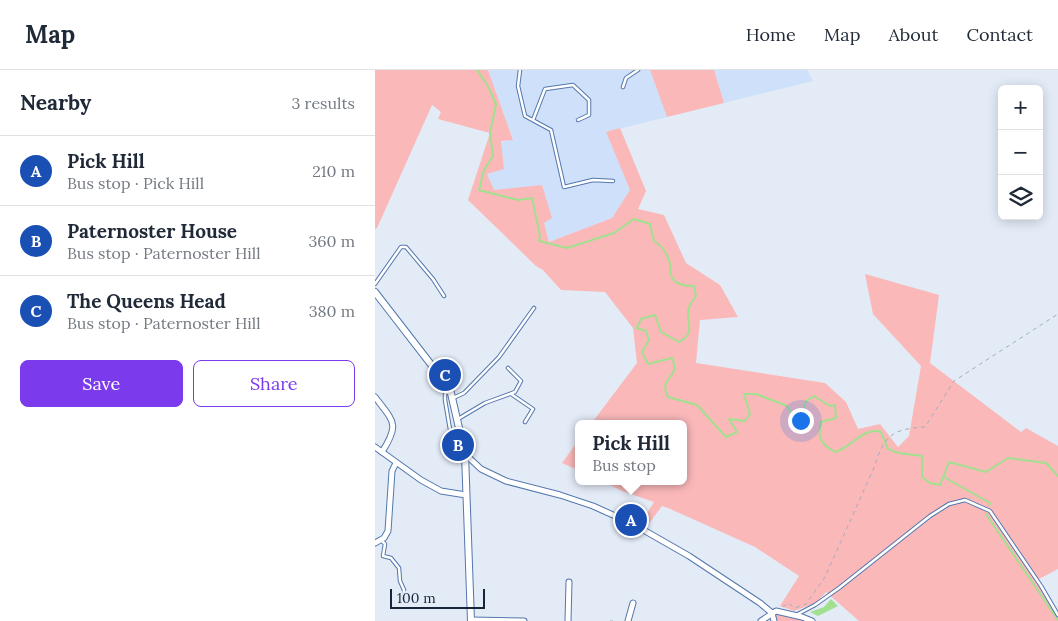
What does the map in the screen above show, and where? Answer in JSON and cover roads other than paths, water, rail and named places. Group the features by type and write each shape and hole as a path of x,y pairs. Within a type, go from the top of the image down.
{"street":[{"path":"375,292 451,390 465,454 471,621 524,621"},
{"path":"375,398 391,419 394,429 393,436 382,452"},
{"path":"375,447 421,480 441,491 466,495"},
{"path":"465,454 481,469 506,481 593,506 633,524 689,556 774,612 795,615 812,621"},
{"path":"375,542 381,540 388,531 392,472 396,463"},
{"path":"568,621 569,582"},
{"path":"628,621 633,603"},
{"path":"761,621 774,612"},
{"path":"774,612 774,621"}],"lane":[{"path":"520,70 517,86 525,116 551,130 564,187 593,180 613,181"},
{"path":"623,87 626,78 638,70"},
{"path":"533,120 545,89 573,85 589,100 589,115 578,120"},
{"path":"375,284 401,247 406,246 433,279 444,296"},
{"path":"453,398 464,393 499,357 534,308"},
{"path":"458,419 485,403 515,392 521,381 508,368"},
{"path":"451,390 444,396 454,453 465,454"},
{"path":"511,394 533,410 525,422"},
{"path":"795,615 815,605 839,588 930,516 949,504 965,500 990,511 1041,586 1058,615"},
{"path":"381,540 385,544 383,556 391,558 399,568 404,598"}],"waterway":[{"path":"477,70 489,88 496,104 490,133 493,156 484,170 479,190 518,200 532,198 540,236 539,241 567,248 614,233 634,219 650,224 654,241 662,248 669,259 672,278 680,284 694,286 696,296 689,307 689,330 685,338 679,342 661,332 655,315 641,319 637,328 646,331 649,340 642,352 648,364 672,358 674,370 665,385 668,397 697,405 726,437 737,432 729,419 745,421 750,414 744,394 756,394 787,406 794,416 801,415 806,401 814,396 830,406 835,405 836,418 821,422 820,436 826,446 835,452 869,432 881,432 888,449 899,453 922,456 922,477 930,483 940,485 949,462 986,472 1008,458 1046,463 1058,476"},
{"path":"944,477 990,503 989,505"},
{"path":"986,514 1058,620"}],"place":[{"name":"The Queens Head","path":"445,375"},
{"name":"Paternoster House","path":"458,445"},
{"name":"Pick Hill","path":"631,520"}]}
